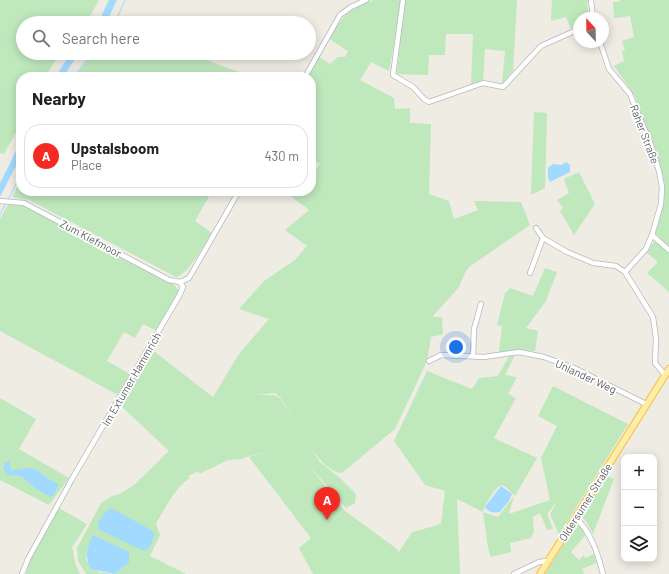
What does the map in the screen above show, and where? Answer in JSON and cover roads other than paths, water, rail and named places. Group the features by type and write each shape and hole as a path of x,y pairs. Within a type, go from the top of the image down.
{"main road":[{"name":"Oldersumer Straße","path":"540,574 669,369"}],"street":[{"path":"316,58 340,16 351,7 366,0"},
{"path":"403,0 393,75 413,87 424,99 429,102 483,83 504,86 540,46 573,32"},
{"path":"591,0 592,12"},
{"name":"Raher Straße","path":"602,48 609,69 630,94 651,145 662,187 661,204 652,235 646,249 625,272"},
{"path":"308,72 315,60"},
{"path":"180,282 189,278 237,196"},
{"name":"Zum Kiefmoor","path":"0,201 24,203 169,280 180,282"},
{"path":"536,228 543,238 593,263 616,266 625,272 653,317 656,339 655,363 665,375"},
{"path":"652,235 669,250"},
{"path":"530,273 543,238"},
{"name":"Im Extumer Hammrich","path":"22,574 28,559 72,479 179,296 183,287 180,282"},
{"path":"473,356 474,329 481,304"},
{"name":"Unlander Weg","path":"429,361 441,355 484,357 519,352 544,357 574,368 646,404"},
{"path":"575,517 590,535 603,574"},
{"path":"514,574 539,562 547,561"}],"water":[{"path":"109,0 117,0 109,16 101,16"},
{"path":"66,60 74,60 66,72 58,72"},
{"path":"16,151 16,166 0,197 0,183"},
{"path":"566,162 570,165 570,172 550,182 548,177 548,168 553,164 561,165"},
{"path":"9,461 11,470 31,468 59,484 54,495 50,497 35,488 21,476 8,475 3,468 5,462"},
{"path":"501,486 512,494 509,501 500,512 490,511 485,507"},
{"path":"111,508 151,530 155,535 149,548 144,551 100,530 98,527 101,518"},
{"path":"93,535 129,552 129,563 114,574 91,569 87,552"}],"waterway":[{"path":"118,16 125,0"},
{"path":"78,72 86,60"},
{"path":"8,200 16,184"},
{"path":"0,215 6,203"}],"place":[{"name":"Upstalsboom","path":"327,520"}]}
